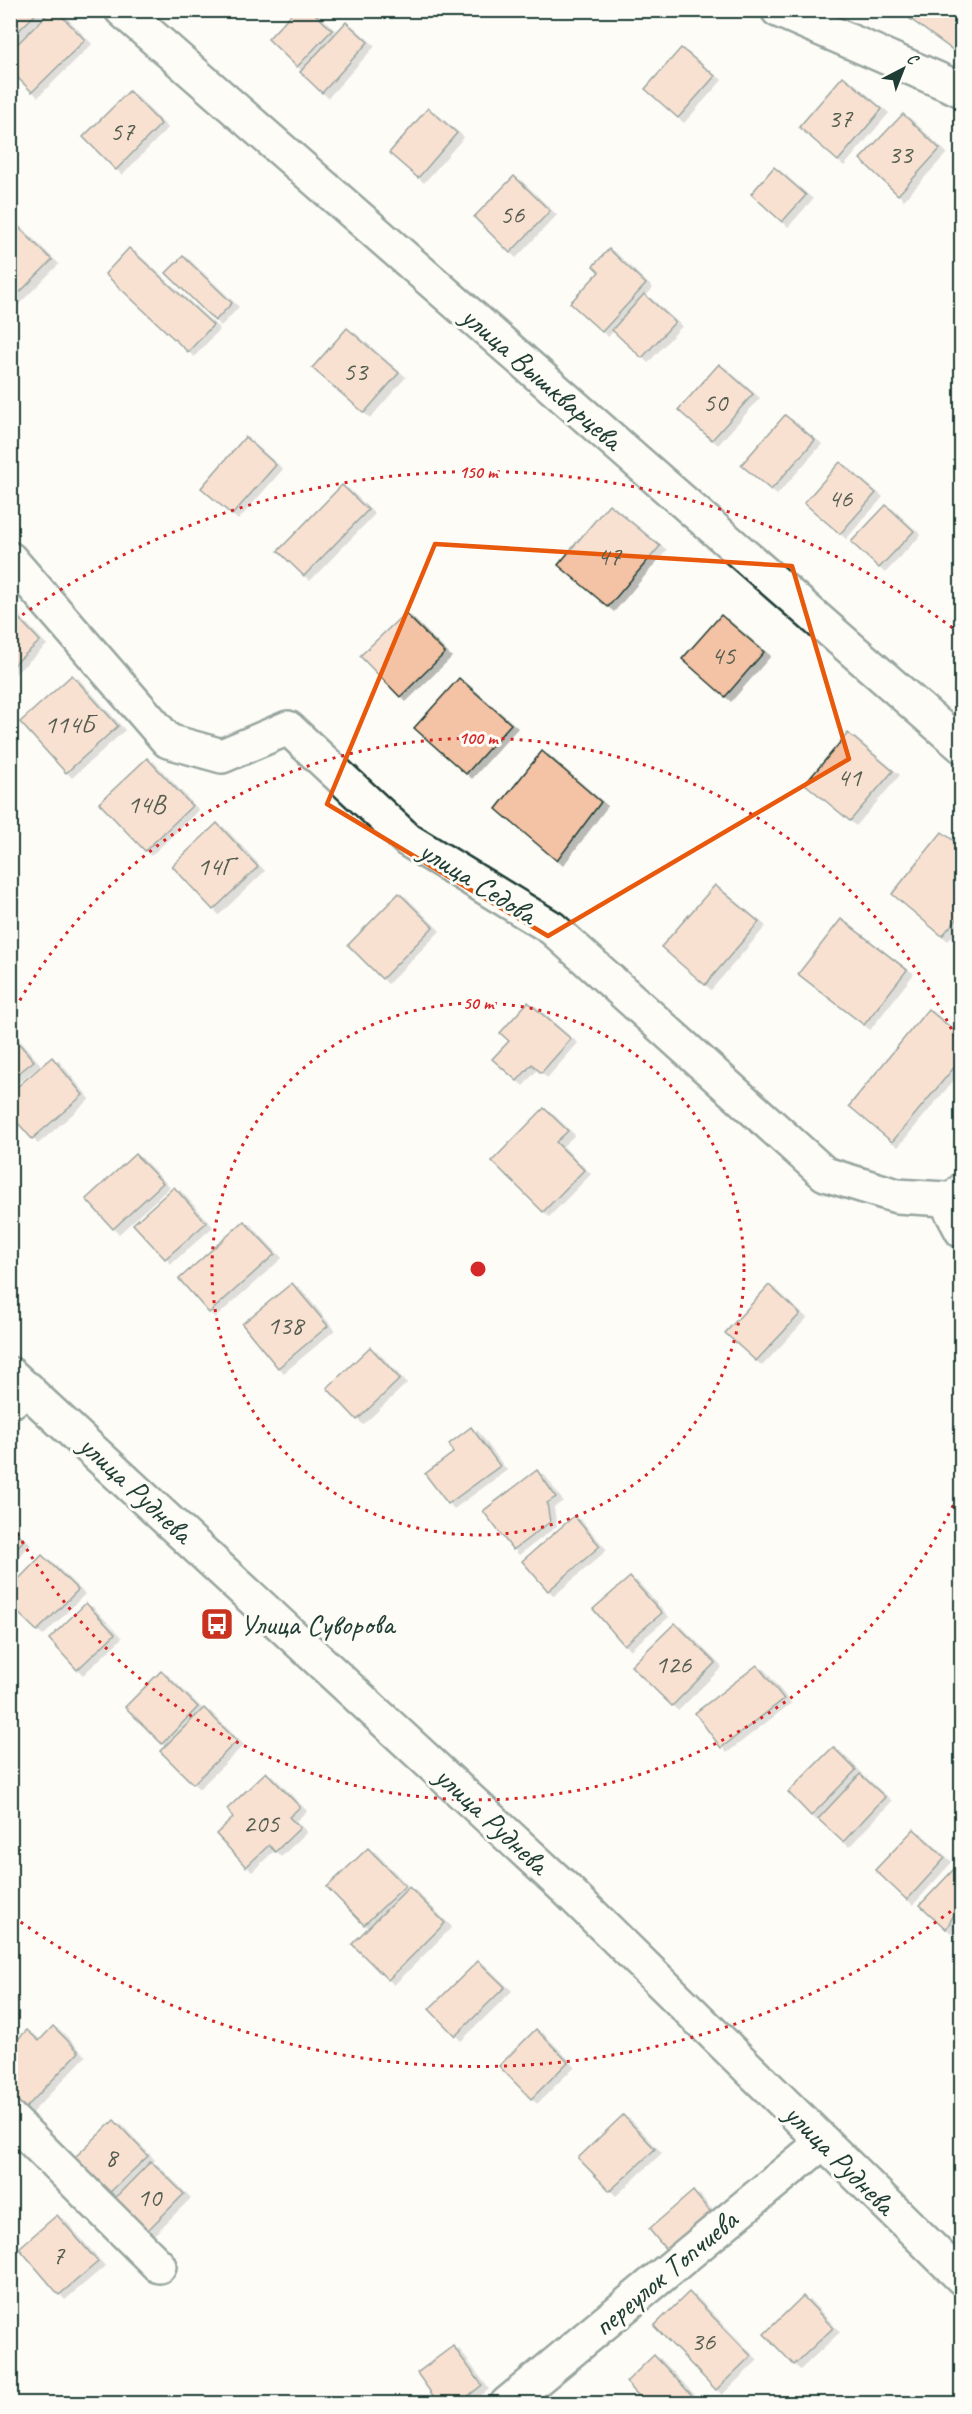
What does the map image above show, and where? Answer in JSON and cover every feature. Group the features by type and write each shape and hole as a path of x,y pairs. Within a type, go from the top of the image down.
{"street":[{"name":"улица Вышкварцева","path":"122,10 962,746"},
{"path":"778,10 962,90"},
{"name":"улица Седова","path":"10,559 168,741 222,756 288,728 408,840 552,928 825,1174 897,1196 953,1190 962,1231"},
{"name":"улица Руднева","path":"16,1388 567,1890 962,2278"},
{"path":"10,2118 159,2266"},
{"name":"переулок Топчиева","path":"507,2403 823,2142"}],"highlighted area":[{"path":"435,544 792,566 849,759 548,936 327,804"}],"building":[{"path":"10,10 40,10 10,39"},
{"path":"52,10 56,10 85,40 32,92 10,70 10,51"},
{"path":"295,10 311,10 332,30 297,67 268,39"},
{"path":"898,10 962,10 962,55 961,56"},
{"path":"346,22 368,42 322,93 300,72"},
{"path":"681,48 715,76 678,118 645,89"},
{"path":"843,76 882,109 838,161 799,127"},
{"path":"129,91 161,124 116,170 83,137"},
{"path":"428,108 457,133 418,178 389,153"},
{"path":"903,114 940,149 898,195 860,159"},
{"path":"774,167 806,195 782,222 751,194"},
{"path":"514,176 550,211 510,253 474,217"},
{"path":"10,219 52,260 12,300 10,299"},
{"path":"129,248 213,325 188,352 105,274"},
{"path":"609,249 646,284 602,332 570,303 599,272 593,266"},
{"path":"183,256 232,303 215,321 166,273"},
{"path":"644,294 675,322 642,358 612,330"},
{"path":"347,328 399,373 364,413 312,368"},
{"path":"719,364 753,394 712,440 678,410"},
{"path":"785,415 815,440 771,490 741,465"},
{"path":"245,437 276,465 232,515 201,488"},
{"path":"840,462 876,493 840,534 804,503"},
{"path":"342,485 368,510 304,576 278,551"},
{"path":"609,504 660,546 608,607 558,565"},
{"path":"886,505 914,531 879,568 851,542"},
{"path":"10,609 40,641 10,668"},
{"path":"405,613 445,653 400,697 360,656"},
{"path":"721,615 764,652 725,697 682,659"},
{"path":"962,645 962,658 955,652"},
{"path":"72,675 118,726 66,773 20,722"},
{"path":"459,678 511,724 466,774 414,728"},
{"path":"848,733 893,771 850,821 805,784"},
{"path":"542,751 601,802 557,861 496,809"},
{"path":"147,758 192,806 145,851 99,803"},
{"path":"217,823 258,867 213,910 172,866"},
{"path":"942,832 962,847 962,913 942,936 892,894"},
{"path":"715,885 759,922 705,985 661,947"},
{"path":"399,893 433,927 382,979 348,945"},
{"path":"841,919 907,970 864,1025 798,974"},
{"path":"528,1002 571,1039 541,1073 532,1064 517,1081 492,1059 509,1041 500,1033"},
{"path":"928,1009 962,1037 962,1058 892,1142 849,1106"},
{"path":"10,1033 34,1061 10,1080"},
{"path":"52,1057 83,1095 32,1139 10,1114 10,1093"},
{"path":"544,1108 568,1131 556,1142 584,1170 543,1212 492,1161"},
{"path":"135,1154 163,1183 113,1229 86,1199"},
{"path":"174,1187 206,1223 165,1259 133,1224"},
{"path":"244,1221 275,1254 209,1313 179,1279"},
{"path":"292,1283 328,1326 278,1368 242,1324"},
{"path":"769,1285 800,1314 756,1361 725,1333"},
{"path":"370,1347 400,1379 357,1420 327,1388"},
{"path":"471,1427 500,1466 448,1504 425,1474 453,1453 449,1444"},
{"path":"537,1470 556,1497 547,1503 550,1522 513,1550 483,1511"},
{"path":"574,1516 600,1546 548,1591 522,1561"},
{"path":"10,1527 24,1540 10,1555"},
{"path":"42,1555 78,1590 37,1631 10,1605 10,1588"},
{"path":"630,1577 662,1613 624,1645 593,1609"},
{"path":"86,1603 115,1634 77,1670 49,1639"},
{"path":"675,1623 715,1663 672,1706 631,1666"},
{"path":"757,1665 784,1699 721,1748 695,1713"},
{"path":"161,1671 198,1707 162,1744 125,1707"},
{"path":"204,1708 237,1741 193,1784 160,1751"},
{"path":"833,1747 856,1770 811,1816 788,1792"},
{"path":"266,1772 300,1807 289,1817 300,1828 275,1852 269,1845 246,1867 216,1834 233,1818 227,1809"},
{"path":"860,1774 885,1797 843,1842 818,1819"},
{"path":"914,1829 945,1858 907,1900 875,1870"},
{"path":"368,1848 405,1886 364,1925 327,1887"},
{"path":"956,1867 962,1872 962,1919 955,1913 946,1929 920,1905"},
{"path":"409,1887 445,1923 388,1980 352,1944"},
{"path":"478,1961 505,1987 455,2036 429,2009"},
{"path":"53,2026 79,2052 21,2113 10,2103 10,2047 27,2030 39,2041"},
{"path":"536,2029 568,2062 531,2099 499,2066"},
{"path":"623,2115 655,2149 610,2191 578,2158"},
{"path":"114,2120 148,2156 107,2195 73,2159"},
{"path":"151,2161 184,2194 146,2232 114,2199"},
{"path":"693,2191 712,2214 667,2251 649,2229"},
{"path":"57,2215 98,2262 59,2295 19,2248"},
{"path":"689,2292 751,2356 716,2390 654,2326"},
{"path":"803,2296 833,2328 794,2365 764,2334"},
{"path":"453,2346 482,2385 458,2404 439,2404 417,2373"},
{"path":"654,2355 700,2404 646,2404 626,2382"}],"place":[{"name":"Улица Суворова","path":"217,1624"}]}
